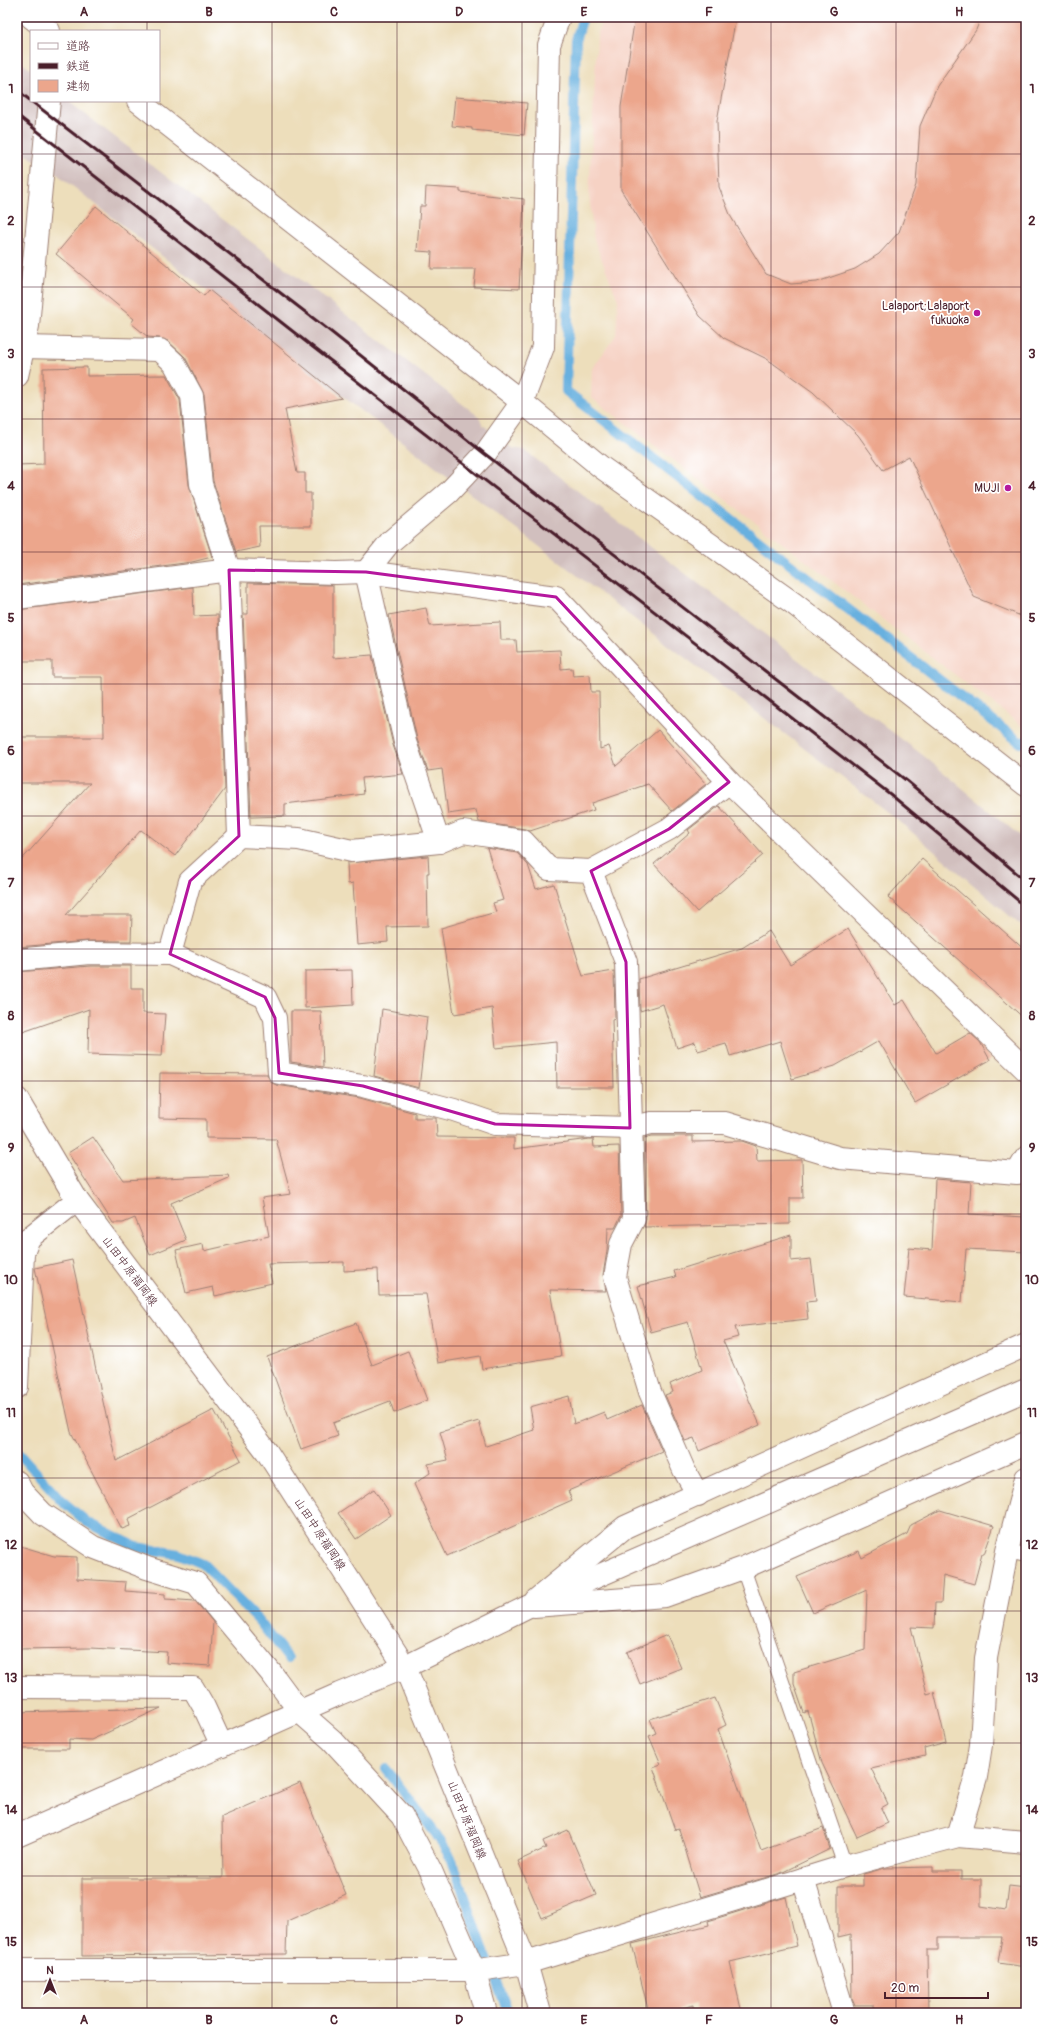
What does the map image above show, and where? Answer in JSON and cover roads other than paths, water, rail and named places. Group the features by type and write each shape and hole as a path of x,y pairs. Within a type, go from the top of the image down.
{"street":[{"path":"31,17 48,30"},
{"path":"49,17 49,30"},
{"path":"366,572 390,542 449,492 485,454 522,402 542,347 549,45 559,17"},
{"path":"17,376 28,326 49,102"},
{"path":"139,102 522,402 601,467 792,604 1023,778"},
{"path":"23,347 160,350 174,363 192,396 201,484 229,570 239,836"},
{"path":"17,598 229,570 336,573 366,572 556,597 729,782 1026,1070"},
{"path":"366,572 405,742 439,842"},
{"path":"170,954 190,882 239,836 299,839 352,851 439,842 463,832 523,841 549,869 591,871 669,829 729,782"},
{"path":"591,871 626,962 634,1219 621,1244 616,1277 650,1392 684,1470 698,1495"},
{"path":"17,960 89,952 170,954 265,997 275,1018 279,1073 363,1086 454,1110 495,1124 630,1128 651,1123 725,1123 840,1158 1017,1173 1026,1158"},
{"name":"山田中原福岡線","path":"17,1099 77,1200 267,1452 405,1667 516,1964 540,2013"},
{"path":"17,1388 23,1253 29,1238 77,1200"},
{"path":"529,1606 625,1527 1026,1344"},
{"path":"17,1836 304,1709 405,1667 529,1606 1026,1390"},
{"path":"529,1606 665,1596 743,1568 1026,1443"},
{"path":"958,1836 976,1777 981,1745 986,1658 1016,1553 1026,1478"},
{"path":"17,1482 28,1507 43,1514 93,1547 147,1568 196,1583 272,1674 402,1816 431,1871 477,1970 486,2013"},
{"path":"17,1687 193,1688 204,1707 222,1746"},
{"path":"17,1970 477,1970 516,1964 845,1866 958,1836 1026,1842"},
{"path":"803,1879 844,2013"}],"lane":[{"path":"743,1568 845,1866"}],"waterway":[{"path":"583,17 576,40 566,391 1021,743 1026,741"},
{"path":"17,1451 61,1500 87,1522 136,1547 179,1554 203,1564 258,1620 288,1658"},
{"path":"386,1769 436,1834 452,1860 485,1954 508,2013"}],"railway":[{"path":"17,90 30,100"},
{"path":"32,102 326,328 485,454 907,781 1026,881"},
{"path":"17,115 314,348 890,794 1026,907"}],"place":[{"name":"Lalaport;Lalaport fukuoka","path":"977,313"},
{"name":"MUJI","path":"1008,488"}]}
